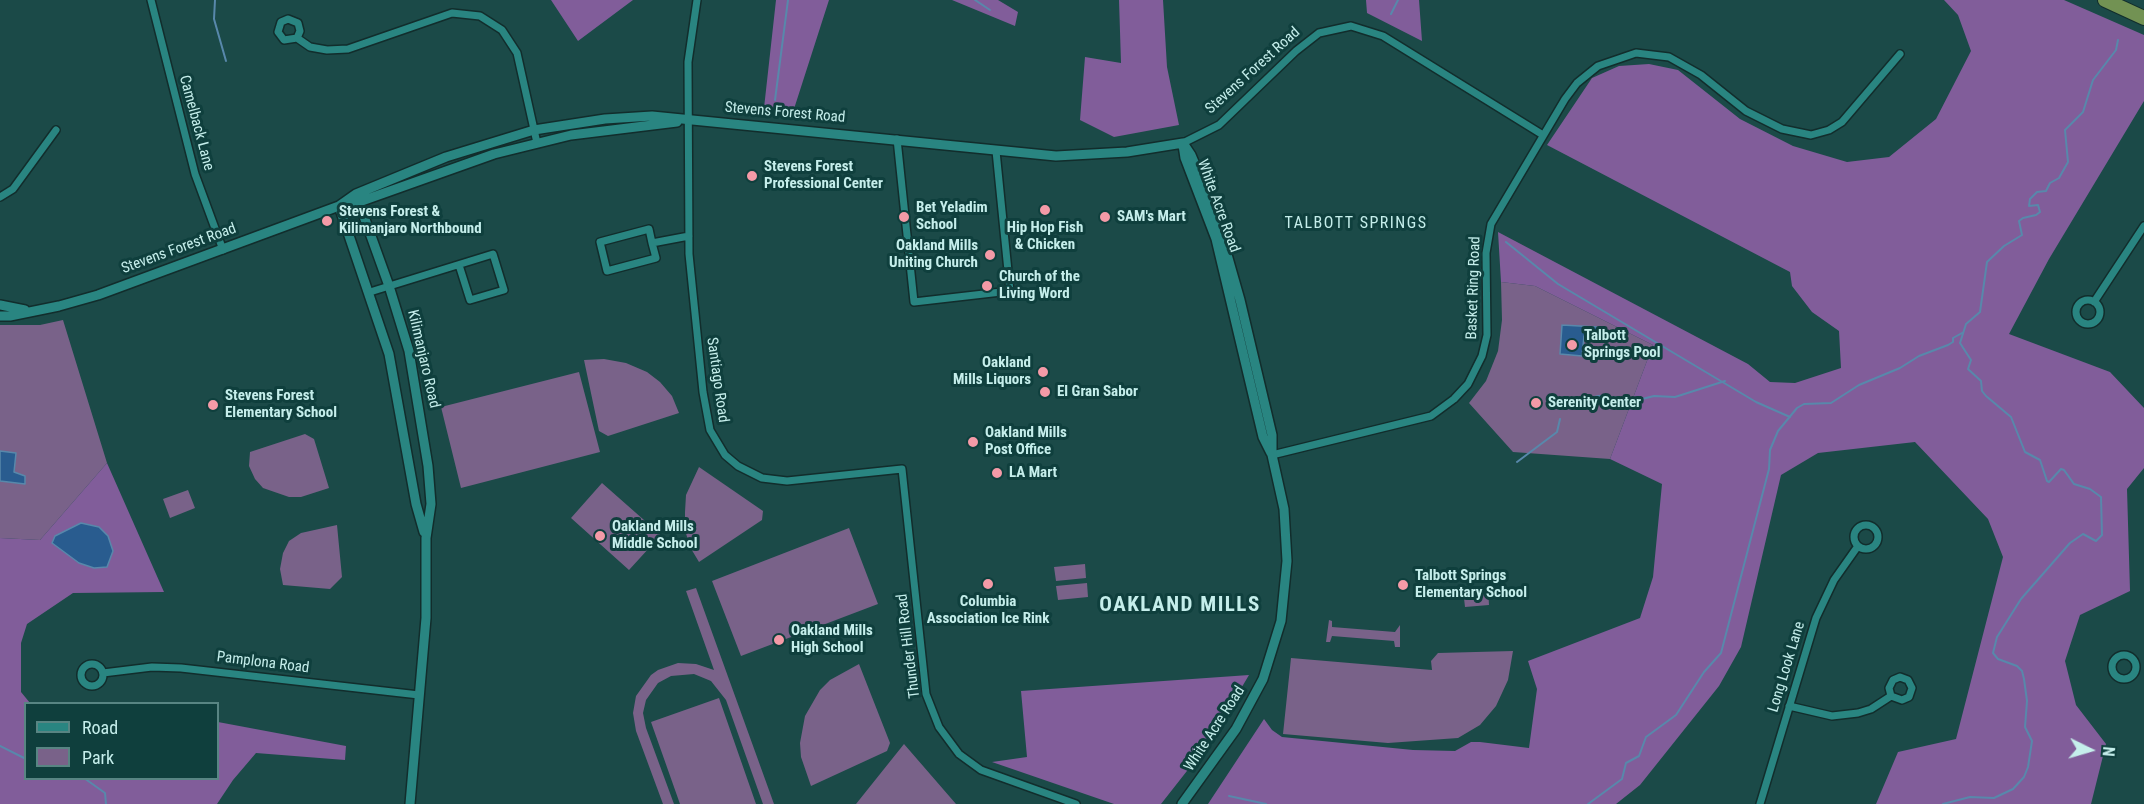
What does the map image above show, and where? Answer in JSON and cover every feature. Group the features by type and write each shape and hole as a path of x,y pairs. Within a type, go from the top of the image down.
{"highway":[{"path":"2105,0 2144,18"}],"street":[{"name":"Camelback Lane","path":"151,0 195,174 223,250"},
{"path":"688,120 688,54 697,0"},
{"path":"297,38 310,47 338,50 441,16 463,13 480,16 502,30 512,44 518,59 537,143"},
{"name":"Stevens Forest Road","path":"0,315 10,316 90,298 339,206 435,160 534,130 652,116 897,139 996,151 1078,155 1127,152 1182,143 1219,125 1296,51 1319,33 1351,26 1383,36 1543,135"},
{"path":"1543,135 1577,82 1586,74 1611,60 1636,53 1657,54 1682,63 1746,111 1782,129 1798,134 1821,133 1842,122 1900,54"},
{"name":"Stevens Forest Road","path":"357,198 537,143 607,129 688,120"},
{"name":"Santiago Road","path":"688,120 691,284 706,415 712,436 725,455 749,472 775,480 902,469"},
{"path":"0,197 13,189 56,130"},
{"name":"Basket Ring Road","path":"1272,455 1431,416 1454,399 1468,384 1482,356 1487,335 1486,253 1491,224 1543,135"},
{"path":"897,139 914,302 1010,291 996,151"},
{"name":"White Acre Road","path":"1182,143 1185,158 1220,251 1263,437 1272,455 1284,509 1287,561 1286,595 1272,657 1245,714 1182,804"},
{"name":"Kilimanjaro Road","path":"357,198 389,286 409,351 424,428 431,504 426,538 426,618 410,804"},
{"name":"Kilimanjaro Road","path":"339,206 370,292 389,354 416,504 426,538"},
{"path":"2094,302 2144,226"},
{"path":"649,229 652,243 656,258 607,271 600,242 649,229"},
{"path":"652,243 689,236"},
{"path":"370,292 493,254 504,290 470,300 459,265"},
{"name":"Stevens Forest Road","path":"0,305 28,311"},
{"name":"Thunder Hill Road","path":"902,469 926,694 939,726 960,754 981,770 1076,804"},
{"name":"Long Look Lane","path":"1760,804 1824,598 1858,546"},
{"name":"Pamplona Road","path":"103,673 174,667 419,695"},
{"path":"2136,668 2144,668"},
{"path":"1789,706 1820,714 1844,716 1871,709 1891,696"}],"green space":[{"path":"1501,282 1535,286 1653,345 1610,459 1513,452 1469,403 1486,381 1498,351 1502,320"},
{"path":"63,320 107,463 40,540 0,538 0,325 40,325"},
{"path":"604,359 626,363 647,372 672,396 679,413 608,436 599,431 584,360"},
{"path":"579,372 600,452 461,488 441,407"},
{"path":"305,434 314,439 329,488 301,497 289,497 263,488 255,479 249,466 250,452"},
{"path":"699,467 763,511 762,520 699,562 690,547 685,530 685,512 686,495"},
{"path":"602,483 661,535 629,570 571,518"},
{"path":"188,490 195,508 170,518 163,499"},
{"path":"337,525 342,577 330,589 283,585 280,569 283,553 289,541 301,533"},
{"path":"849,528 878,604 741,656 712,581"},
{"path":"1085,564 1086,578 1056,581 1054,567"},
{"path":"1087,583 1088,597 1058,600 1056,586"},
{"path":"696,588 774,804 763,804 726,700 711,681 694,674 671,676 658,683 646,700 643,713 646,728 674,804 663,804 636,731 633,713 636,696 651,675 678,663 696,664 714,670 686,591"},
{"path":"1488,588 1489,605 1465,607 1463,590"},
{"path":"1329,620 1332,621 1332,627 1395,632 1400,625 1400,647 1395,647 1394,641 1332,636 1330,642 1326,642"},
{"path":"1513,651 1508,680 1496,706 1480,725 1458,738 1388,743 1283,734 1291,658 1432,670 1431,661 1438,653"},
{"path":"859,664 890,743 887,751 811,786 801,757 800,743 805,716 820,690 830,680"},
{"path":"719,698 756,804 680,804 651,722"},
{"path":"904,744 956,804 856,804"}],"shaded area":[{"path":"551,0 633,0 578,41"},
{"path":"776,0 829,0 793,112 764,108"},
{"path":"952,0 998,0 1018,12 1015,26"},
{"path":"1119,0 1163,0 1167,67 1179,125 1114,137 1080,120 1085,57 1121,63"},
{"path":"1366,0 1419,0 1422,41 1367,13"},
{"path":"1944,0 2064,0 2144,35 2144,101 2049,259 2009,334 2110,372 2144,408 2144,468 2127,489 2130,591 2080,615 2065,661 2076,705 2106,744 2091,804 1876,804 1898,752 1956,739 2003,557 1988,519 1915,442 1818,453 1781,475 1741,647 1719,686 1640,785 1616,804 1208,804 1264,719 1272,730 1282,737 1413,750 1455,751 1471,742 1529,748 1537,689 1528,661 1640,618 1653,577 1662,484 1610,459 1653,345 1535,286 1501,282 1498,232 1748,364 1770,382 1795,383 1841,368 1839,331 1812,312 1792,286 1790,272 1547,145 1592,78 1619,66 1649,64 1678,70 1740,119 1793,146 1847,162 1889,157 1936,119 1971,51 1958,15"},
{"path":"107,463 164,592 73,593 27,624 21,643 21,692 29,702 24,702 24,780 219,780 219,722 346,746 345,760 256,753 233,780 217,804 0,804 0,538 40,540"},
{"path":"1249,675 1207,746 1199,743 1193,751 1194,762 1161,804 1114,804 992,762 1027,757 1021,691"}],"water":[{"name":"Talbott Springs Pool","path":"1562,325 1597,327 1596,335 1584,336 1582,356 1560,354"},
{"path":"0,451 16,453 14,472 25,476 25,484 0,481"},
{"path":"81,523 99,527 108,536 113,551 107,567 94,568 79,563 52,543 55,536"}],"waterway":[{"path":"215,0 214,19 226,61"},
{"path":"775,100 788,0"},
{"path":"975,0 990,10"},
{"path":"1391,14 1398,0"},
{"path":"1943,804 1970,797 1994,798 2013,789 2024,777 2032,741 2025,727 2027,701 2024,679 2022,671 2017,666 1998,659 1993,653 1997,637 2021,599 2070,543 2083,534 2096,541 2102,535 2101,497 2090,489 2074,484 2061,469 2049,482 2047,481 2040,460 2025,452 2011,417 1986,396 1982,391 1981,381 1968,369 1971,360 1960,343 1966,324 1980,312 1987,262 2004,246 2022,235 2019,221 2040,212 2038,205 2029,206 2030,199 2037,192 2046,191 2050,183 2059,178 2068,162 2065,130 2083,112 2093,80 2116,50 2118,40"},
{"path":"1506,242 1558,284 1756,402 1790,417"},
{"path":"1588,804 1622,779 1626,763 1639,756 1646,737 1676,715 1704,672 1721,653 1769,469 1770,450 1778,431 1797,408 1804,404 1831,403 1859,385 1900,368 1919,356 1948,345 1953,342 1953,338 1962,333"},
{"path":"1572,407 1585,399 1599,396 1638,400 1654,396 1675,397 1725,381"},
{"path":"1517,462 1557,432 1560,419"},
{"path":"0,746 24,758"},
{"path":"87,780 105,793 106,804"},
{"path":"1229,796 1266,804"}],"place":[{"name":"Stevens Forest Professional Center","path":"752,176"},
{"name":"Hip Hop Fish & Chicken","path":"1045,210"},
{"name":"Bet Yeladim School","path":"904,217"},
{"name":"SAM's Mart","path":"1105,217"},
{"name":"Stevens Forest & Kilimanjaro Northbound","path":"327,221"},
{"name":"Oakland Mills Uniting Church","path":"990,255"},
{"name":"Church of the Living Word","path":"987,286"},
{"name":"Talbott Springs Pool","path":"1572,345"},
{"name":"Oakland Mills Liquors","path":"1043,372"},
{"name":"El Gran Sabor","path":"1045,392"},
{"name":"Serenity Center","path":"1536,403"},
{"name":"Stevens Forest Elementary School","path":"213,405"},
{"name":"Oakland Mills Post Office","path":"973,442"},
{"name":"LA Mart","path":"997,473"},
{"name":"Oakland Mills Middle School","path":"600,536"},
{"name":"Columbia Association Ice Rink","path":"988,584"},
{"name":"Talbott Springs Elementary School","path":"1403,585"},
{"name":"Oakland Mills High School","path":"779,640"}],"district":[{"name":"TALBOTT SPRINGS","path":"1356,224"},
{"name":"OAKLAND MILLS","path":"1180,606"}]}
